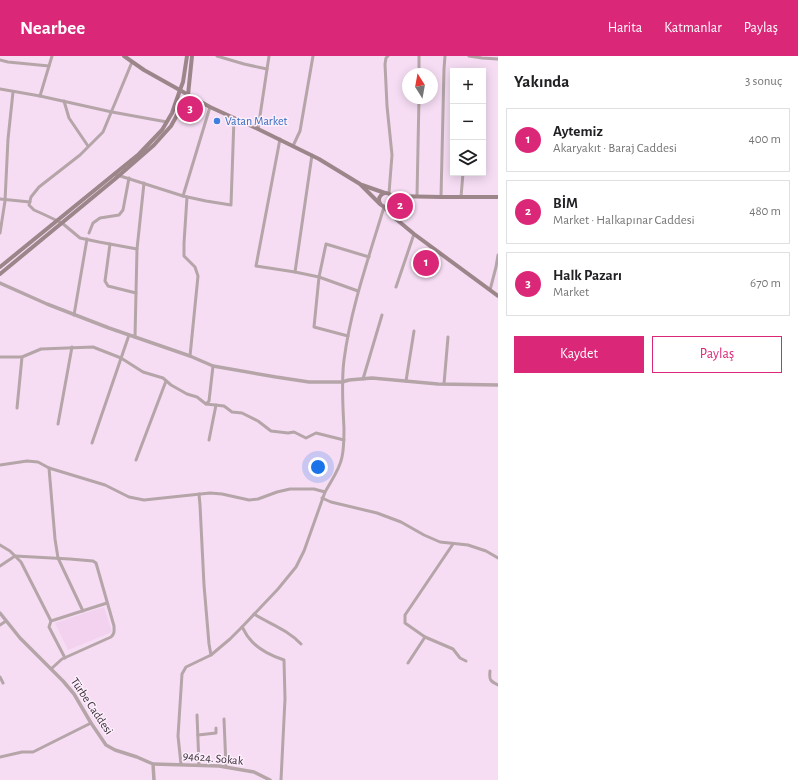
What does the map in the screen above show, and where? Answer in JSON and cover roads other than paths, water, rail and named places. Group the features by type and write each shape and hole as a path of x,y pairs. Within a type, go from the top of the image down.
{"main road":[{"path":"124,56 144,70 210,107 319,158 360,184 396,219 414,234 498,296"},
{"path":"0,267 138,154 162,130 172,113 183,82 187,56"},
{"path":"0,274 120,175 154,145 171,126 188,95 192,56"},
{"path":"360,184 389,194 394,200 393,204 390,206 382,205"},
{"path":"382,205 379,198 381,195 389,194 441,197 498,197"}],"street":[{"path":"40,96 52,56"},
{"path":"217,56 267,69"},
{"path":"258,129 269,56"},
{"path":"293,146 300,131 313,56"},
{"path":"381,56 387,57 385,64 386,106 392,155 389,194"},
{"path":"419,56 419,68"},
{"path":"441,197 445,56"},
{"path":"469,56 498,59"},
{"path":"0,60 49,66"},
{"path":"132,62 103,132 80,155 39,187 31,196 29,205 34,210 62,223 80,238 137,249"},
{"path":"0,89 167,122"},
{"path":"0,233 5,199 8,139 13,92"},
{"path":"64,101 69,118 88,146"},
{"path":"417,196 418,104"},
{"path":"183,196 210,107"},
{"path":"114,174 183,196 231,205 234,118"},
{"path":"280,140 256,266 295,272 358,291"},
{"path":"295,272 312,155"},
{"path":"461,197 463,176"},
{"path":"89,233 93,223 100,218 119,215 123,210 129,178"},
{"path":"135,337 137,249 144,183"},
{"path":"187,197 184,256 196,267 198,276 190,356"},
{"path":"0,199 30,202"},
{"path":"181,764 178,736 179,700 182,674 186,667 211,655 242,627 296,567 304,551 322,498 337,471 342,457 344,440 342,382 348,336 358,291 369,257 382,205"},
{"path":"396,287 414,234"},
{"path":"74,315 87,239"},
{"path":"110,244 105,281 108,286 136,293"},
{"path":"348,336 314,326 319,278 326,244 369,257"},
{"path":"490,290 497,267 498,255"},
{"path":"0,282 74,315 190,356 213,366 309,382 342,382 372,378 444,384 498,386"},
{"path":"364,379 382,315"},
{"path":"406,381 414,331"},
{"path":"92,443 128,335"},
{"path":"444,384 448,336"},
{"path":"58,424 72,347"},
{"path":"0,357 22,357 41,349 93,347 121,358 143,372 163,378 171,385 187,394 197,397 206,404 224,406 232,412 242,412 258,421 271,431 288,433 294,432 306,438 316,433 344,440"},
{"path":"17,408 22,357"},
{"path":"206,404 209,401 213,366"},
{"path":"136,460 166,381"},
{"path":"208,440 216,405"},
{"path":"0,465 27,461 38,462 49,468 105,485 129,497 144,500 210,492 249,500 258,499 290,489 314,489 325,492"},
{"path":"49,468 58,558 83,611"},
{"path":"199,494 204,585 211,655"},
{"path":"322,498 331,502 377,513 401,522 424,536 440,542 468,545 486,551 498,558"},
{"path":"453,544 405,615 406,623 425,637 453,650 460,658 466,661"},
{"path":"0,545 10,550 22,562 51,621 49,627 65,658"},
{"path":"0,566 15,556 93,561 96,563 114,626 114,635 62,659 51,669"},
{"path":"51,621 107,603"},
{"name":"Türbe Caddesi","path":"0,613 20,638 74,694 104,742 115,750 153,764"},
{"path":"254,614 284,630 301,644"},
{"path":"0,625 6,621"},
{"path":"242,627 250,639 259,648 284,660 285,699 281,780"},
{"path":"408,663 425,637"},
{"path":"490,671 489,677 491,681 498,685"},
{"path":"0,677 3,683"},
{"path":"197,715 199,765"},
{"path":"224,719 226,767"},
{"path":"0,757 22,752 33,752 91,723"},
{"path":"198,735 216,733 216,728"},
{"path":"153,764 154,780"},
{"name":"94624. Sokak","path":"153,764 226,767 254,772 270,780"}],"place":[{"name":"Halk Pazarı","path":"190,109"},
{"name":"Vatan Market","path":"217,121"},
{"name":"BİM","path":"400,206"},
{"name":"Aytemiz","path":"426,263"}]}
